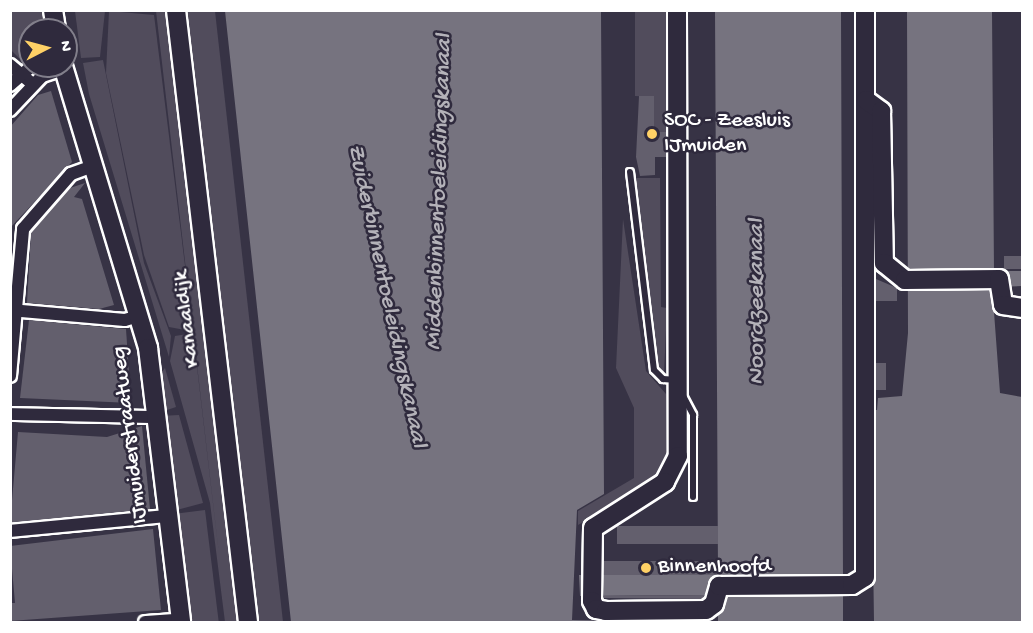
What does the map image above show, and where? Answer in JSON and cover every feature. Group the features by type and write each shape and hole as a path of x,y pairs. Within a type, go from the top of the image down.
{"street":[{"name":"Kanaaldijk","path":"176,10 248,622"},
{"path":"677,10 677,386 674,471 604,517 593,534 592,601 596,609 606,611 699,611 711,608 718,586 861,583 868,555 865,10"},
{"path":"25,78 33,84"},
{"path":"10,110 33,84 45,78"},
{"name":"IJmuiderstraatweg","path":"67,78 138,316 155,417 175,622"},
{"path":"866,100 881,111 881,255 905,280 999,279 1003,305 1023,308"},
{"path":"10,376 13,311 23,229 71,174 93,166"},
{"path":"13,311 125,320 138,316"},
{"path":"10,414 155,417"},
{"path":"10,531 165,516"},
{"path":"145,622 175,622"}],"lane":[{"path":"630,172 654,370 686,395 693,415 693,497"}],"shaded area":[{"path":"10,11 46,11 47,18 18,18 18,57 11,50"},
{"path":"75,11 105,11 100,57 81,58 78,18 76,18"},
{"path":"109,11 154,15 192,322 185,330 169,327 144,255 106,73"},
{"path":"156,11 169,11 241,622 225,622 210,503 170,361 175,336 193,333 220,563"},
{"path":"181,11 215,11 283,622 255,622"},
{"path":"635,11 667,11 667,137 654,131 654,97 635,96"},
{"path":"103,60 144,263 171,336 169,357 89,94 83,63"},
{"path":"633,178 660,178 661,307 667,308 664,374 655,364"},
{"path":"623,219 646,371 666,394 666,458 652,482 578,525 578,511 634,478 634,408 616,368"},
{"path":"165,368 176,407 161,412 160,374"},
{"path":"179,415 203,503 173,511 160,416"},
{"path":"205,510 219,622 187,622 173,514"}],"water":[{"path":"225,11 601,11 604,494 577,510 572,620 685,622 291,622"},
{"name":"Noordzeekanaal","path":"715,11 841,11 843,577 719,595 843,593 843,622 718,622 718,595 580,596 579,575 718,574"},
{"path":"907,11 992,11 994,271 1022,271 1022,286 994,287 994,312 1000,393 1022,397 1022,622 874,622 871,410 877,410 878,398 902,396 908,333"}],"building":[{"path":"51,91 72,162 10,228 10,127 38,95"},
{"name":"SOC - Zeesluis IJmuiden","path":"639,96 654,96 654,132 666,132 666,157 655,157 655,175 640,176 636,157"},
{"path":"85,183 74,197 82,199 114,305 99,309 27,303 31,232 70,188"},
{"path":"1004,256 1022,256 1022,269 1004,269"},
{"path":"876,279 897,288 897,301 876,301"},
{"path":"29,320 126,329 131,403 20,398"},
{"path":"876,363 886,363 886,390 876,390"},
{"path":"142,426 150,509 10,523 18,432 107,437"},
{"path":"617,526 718,526 718,544 617,544"},
{"path":"153,529 161,610 10,621 10,603 15,603 10,546"},
{"path":"604,561 718,561 718,575 604,575"},
{"path":"705,595 702,599 603,598 603,596"}],"place":[{"name":"SOC - Zeesluis IJmuiden","path":"652,134"},
{"name":"Binnenhoofd","path":"646,568"}],"water label":[{"name":"Middenbinnentoeleidingskanaal","path":"440,192"},
{"name":"Zuiderbinnentoeleidingskanaal","path":"386,296"}]}
